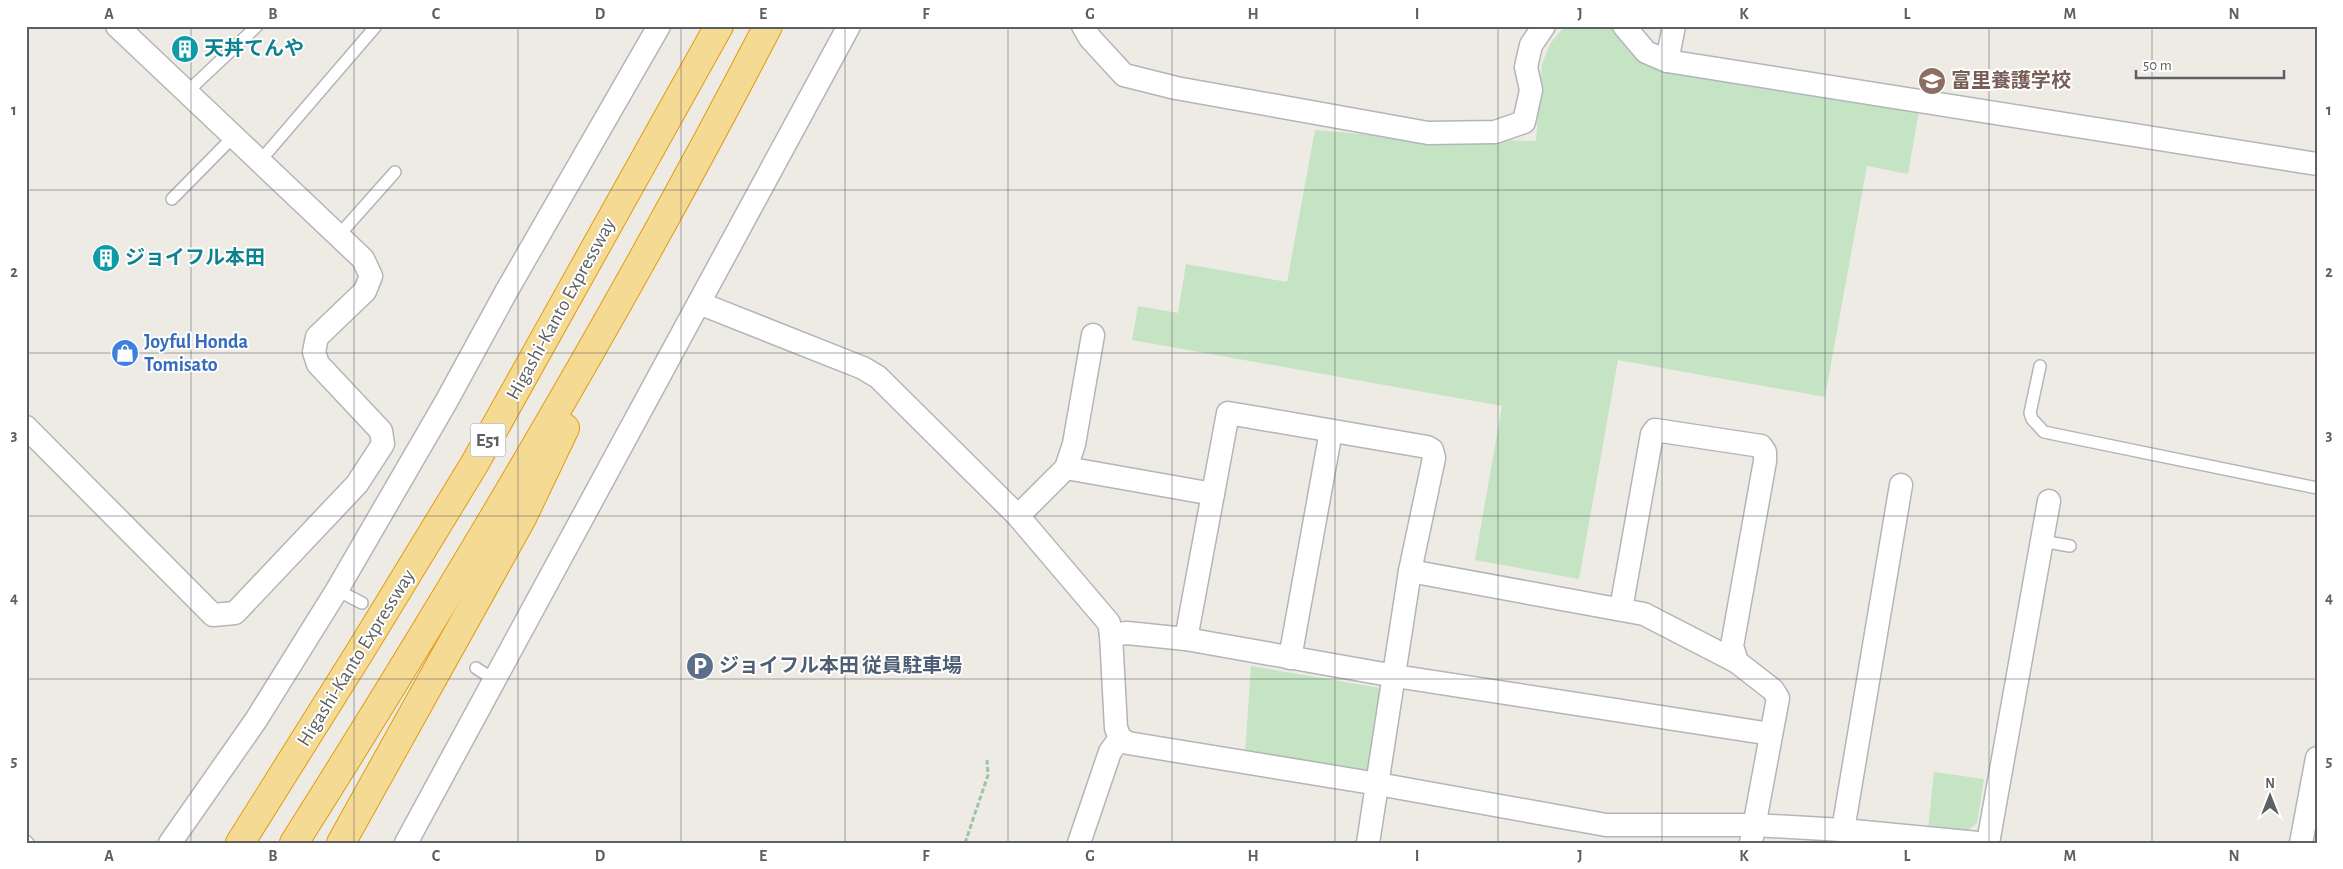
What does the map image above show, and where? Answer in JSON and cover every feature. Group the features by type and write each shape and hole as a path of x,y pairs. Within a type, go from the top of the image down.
{"highway":[{"name":"Higashi-Kanto Expressway","path":"240,843 361,650 475,462 719,26"},
{"name":"E51","path":"294,843 402,672 592,350 768,26"},
{"path":"341,843 522,518 562,436 592,350"}],"street":[{"path":"26,428 213,615 235,613 357,484 383,444 381,431 318,364 314,352 317,337 365,291 371,276 364,259 117,26"},
{"path":"170,843 256,720 337,590 659,26"},
{"path":"406,843 485,673 699,303 849,26"},
{"path":"1083,26 1090,38 1124,75 1176,88 1428,132 1495,132 1524,122 1531,90 1526,66 1531,44 1544,26"},
{"path":"1624,26 1646,52 1668,61 2317,164"},
{"path":"1668,61 1674,26"},
{"path":"699,303 863,368 878,377 1018,516 1109,623 1115,722 1120,738 1139,746 1378,784 1606,825 1753,834 1843,830 1978,843"},
{"path":"1018,516 1066,468 1074,444 1093,336"},
{"path":"1186,640 1228,413 1427,447 1432,450 1434,458 1410,571 1368,843"},
{"path":"1621,609 1652,434 1655,430 1761,446 1765,452 1765,461 1732,646 1737,662"},
{"path":"1290,658 1331,431"},
{"path":"1066,468 1213,494"},
{"path":"1843,830 1901,485"},
{"path":"1988,843 2049,501"},
{"path":"1410,571 1644,614 1737,662 1774,690 1778,698 1753,834"},
{"path":"1111,635 1127,633 1186,640 1395,676 1770,734"},
{"path":"1078,843 1110,752 1120,738"},
{"path":"2301,843 2317,758"}],"lane":[{"path":"187,92 257,26"},
{"path":"260,162 376,26"},
{"path":"172,198 234,136"},
{"path":"338,235 395,172"},
{"path":"2040,366 2030,413 2032,419 2044,432 2317,488"},
{"path":"2042,541 2070,546"},
{"path":"337,590 362,603"}],"path":[{"path":"965,843 988,775 987,760"}],"green space":[{"path":"1565,26 1613,26 1644,61 1920,105 1908,174 1867,166 1825,397 1618,360 1579,579 1475,560 1502,406 1132,340 1138,306 1178,313 1186,264 1287,282 1315,130 1418,139 1536,141 1542,64 1550,44"},
{"path":"1251,666 1380,688 1385,694 1373,773 1245,754"},
{"path":"1934,772 1984,779 1977,823 1965,833 1928,829"}],"place":[{"name":"天丼てんや","path":"185,49"},
{"name":"富里養護学校","path":"1932,81"},
{"name":"ジョイフル本田","path":"106,258"},
{"name":"Joyful Honda Tomisato","path":"125,353"},
{"name":"ジョイフル本田 従員駐車場","path":"700,666"}]}
